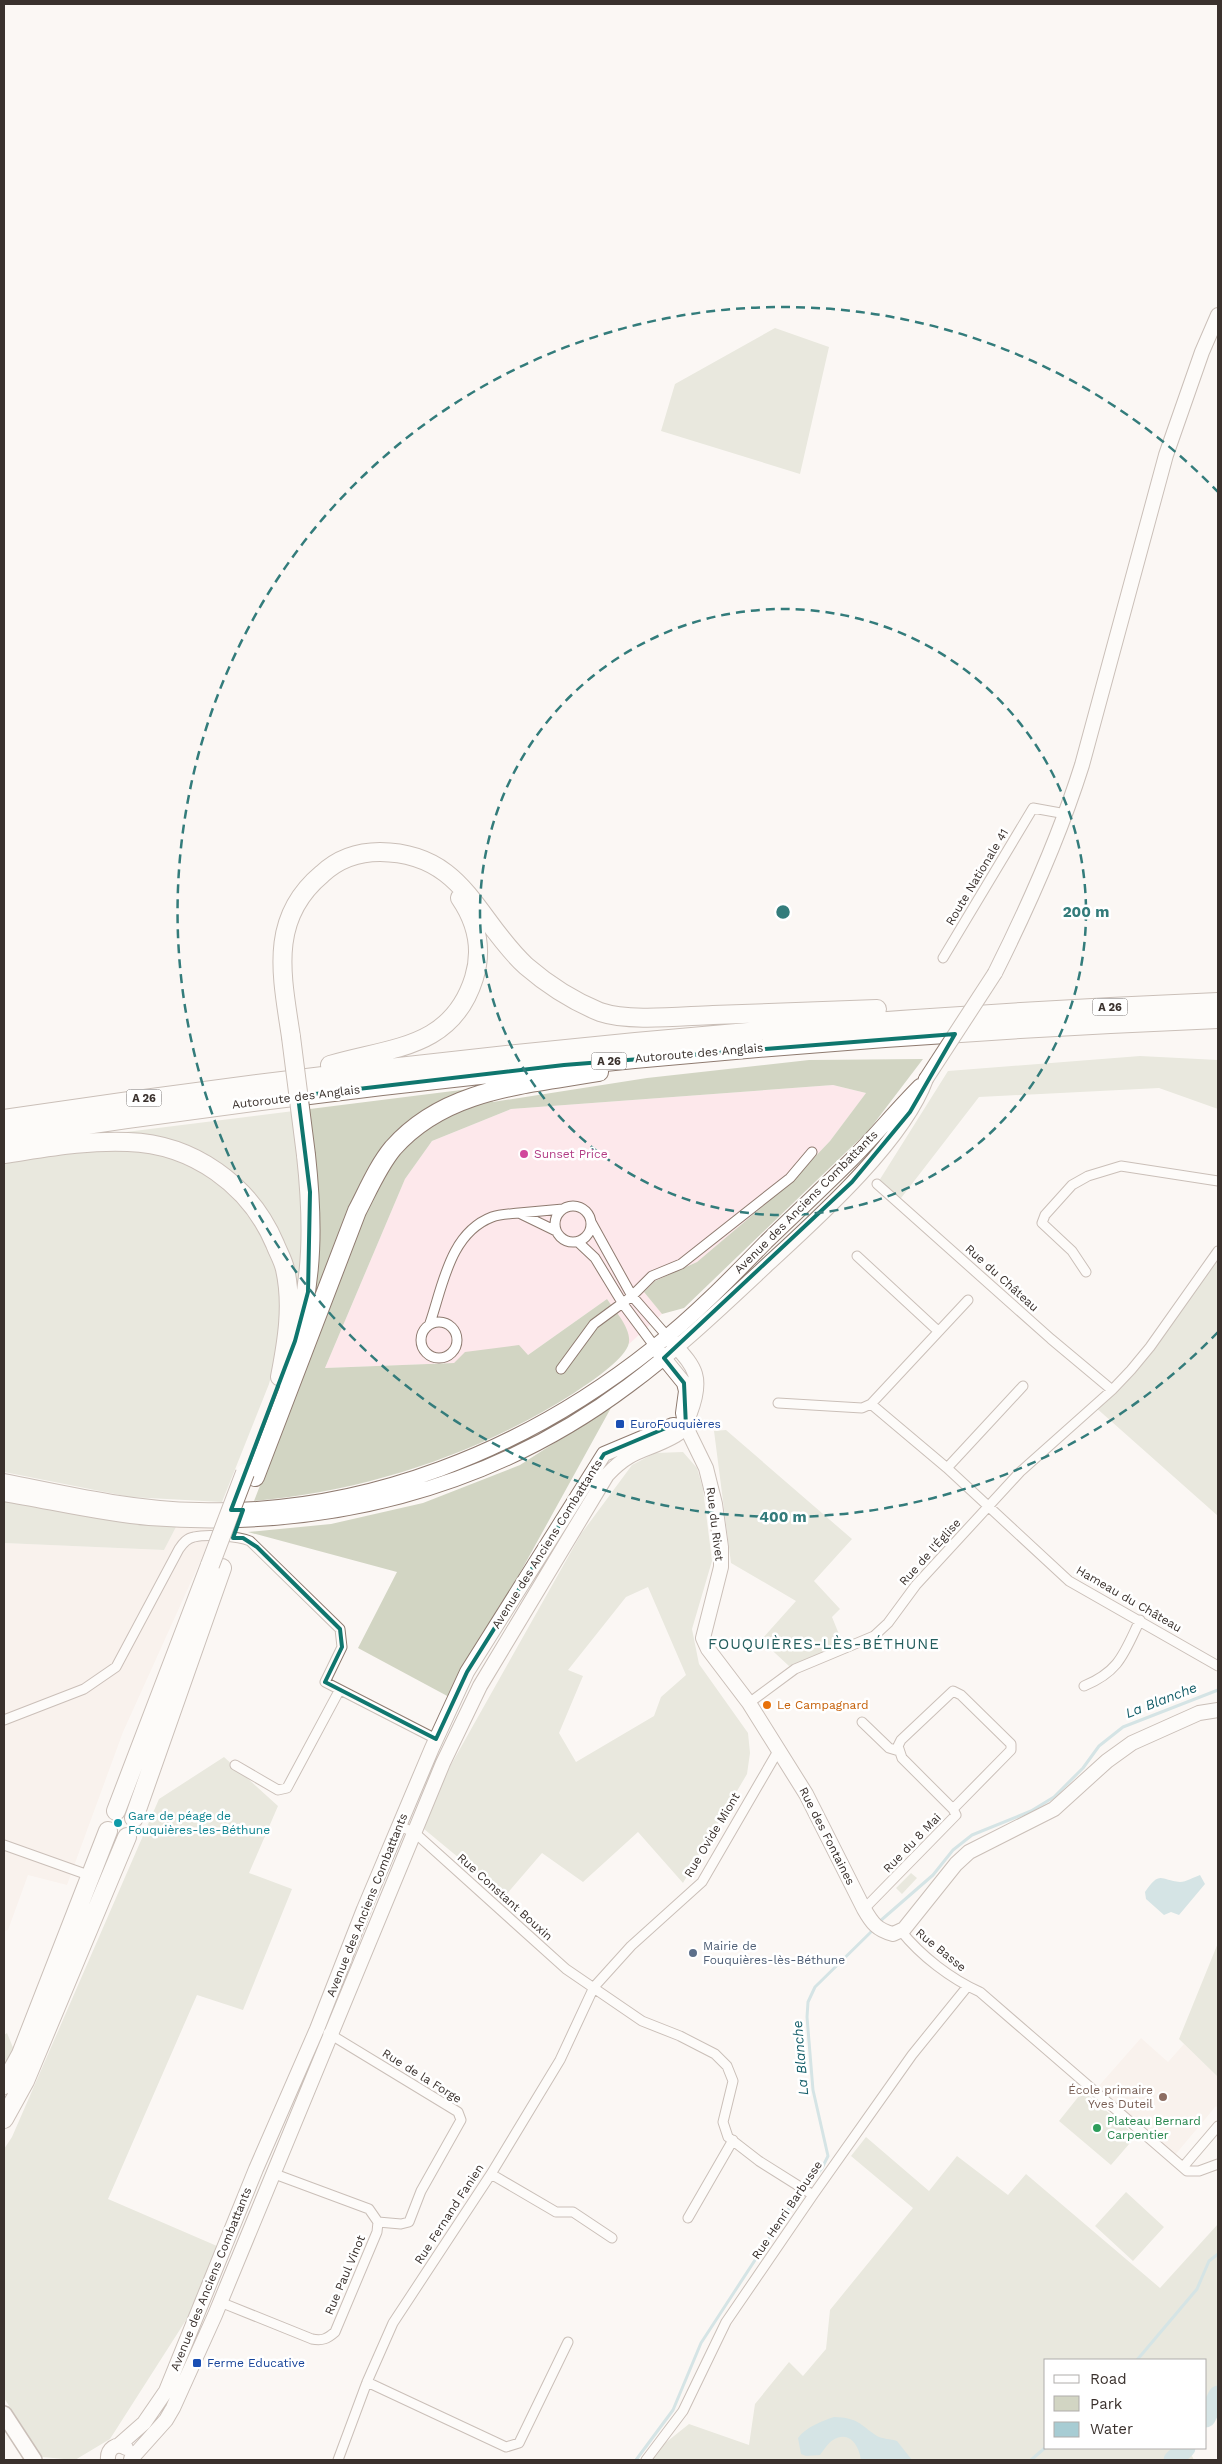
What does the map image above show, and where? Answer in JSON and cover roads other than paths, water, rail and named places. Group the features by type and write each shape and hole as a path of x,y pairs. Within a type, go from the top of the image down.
{"highway":[{"path":"116,1811 216,1567 286,1377 314,1292 318,1226 294,1038 282,976 282,954 284,932 299,897 324,871 340,860 368,852 393,852 413,856 438,867 472,897 504,941 525,965 575,1001 603,1013 673,1017 925,1007 1002,1012"},
{"path":"284,1079 420,1040 444,1027 458,1012 469,992 476,971 479,949 476,929 470,912 459,896 436,876 413,866 394,861 368,862 342,869 327,879 316,889 297,922 291,975 294,1038"},
{"name":"Autoroute des Anglais","path":"4,1119 284,1079 564,1048 825,1024 1002,1012 1218,1002"},
{"name":"Autoroute des Anglais","path":"4,1137 340,1091 564,1065 734,1050 1218,1019"},
{"path":"286,1377 357,1211 373,1180 393,1149 419,1124 450,1104 499,1089 734,1050"},
{"path":"4,1154 97,1142 129,1142 174,1150 198,1160 229,1180 253,1203 271,1235 285,1267 289,1298 286,1377"},
{"path":"134,1818 216,1567"},
{"path":"4,2085 21,2054 108,1830"},
{"path":"4,2119 25,2081 127,1837"}],"main road":[{"path":"4,2414 34,2460"}],"street":[{"path":"926,1078 994,973 1030,904 1066,814 1166,455 1202,352 1218,315"},
{"name":"Route Nationale 41","path":"943,958 1033,808 1066,814"},
{"name":"Avenue des Anciens Combattants","path":"659,1352 667,1336 728,1281 851,1160 926,1078"},
{"name":"Avenue des Anciens Combattants","path":"659,1352 676,1347 774,1258 852,1182 910,1112 920,1096 926,1078"},
{"path":"561,1369 594,1324 623,1304 652,1276 681,1264 790,1178 812,1152"},
{"path":"1086,1272 1072,1251 1042,1223 1045,1215 1072,1185 1088,1176 1121,1166 1218,1181"},
{"name":"Rue du Château","path":"877,1184 1051,1339 1112,1390"},
{"path":"430,1323 442,1322 453,1328 457,1340 456,1346 448,1356 442,1358 431,1356 422,1348 420,1343 422,1332 430,1323 457,1246 470,1230 492,1217 518,1212 563,1209 573,1206 583,1209 632,1296 693,1369 698,1390 686,1427"},
{"path":"556,1231 555,1219 563,1209"},
{"path":"518,1212 556,1231 563,1239 578,1242 595,1258 623,1304 684,1383 686,1391 683,1413 686,1427"},
{"path":"578,1242 588,1234 591,1222"},
{"name":"Rue de l'Église","path":"749,1703 795,1669 874,1636 888,1623 916,1585 1020,1472 1112,1390 1150,1348 1218,1251"},
{"path":"857,1256 938,1331"},
{"path":"778,1404 862,1408 871,1404 968,1300"},
{"path":"4,1481 107,1501 200,1510 255,1509 305,1505 352,1496 442,1469 527,1431 659,1352"},
{"path":"4,1494 145,1517 232,1521 325,1513 376,1504 437,1486 487,1468 530,1448 606,1403 659,1352"},
{"path":"947,1468 1023,1386"},
{"name":"Hameau du Château","path":"871,1404 947,1468 987,1507 1069,1580 1218,1666"},
{"name":"Avenue des Anciens Combattants","path":"130,2460 173,2408 220,2302 272,2173 399,1826 436,1738 467,1672 604,1454 673,1425 686,1427"},
{"name":"Avenue des Anciens Combattants","path":"105,2458 112,2448 119,2445 144,2423 166,2391 256,2169 323,2031 414,1832 443,1763 480,1686 599,1488 620,1462 634,1452 678,1435 686,1427"},
{"name":"Rue du Rivet","path":"686,1427 706,1468 712,1488 721,1547 721,1567 703,1638 708,1649 749,1703 778,1751"},
{"path":"4,1720 84,1689 116,1667 179,1549 188,1539 202,1536 243,1538 257,1547 340,1630 342,1647 325,1682 339,1691 436,1738"},
{"path":"1084,1686 1103,1678 1120,1662 1140,1620"},
{"name":"Rue du 8 Mai","path":"864,1909 956,1815 953,1809 1010,1750 1011,1744 961,1695 953,1690 901,1740 899,1751"},
{"path":"235,1765 278,1790 287,1788 339,1691"},
{"path":"901,1931 956,1864 969,1852 1054,1809 1107,1761 1132,1744 1175,1723 1199,1714 1218,1710"},
{"path":"862,1722 888,1748 899,1751 902,1758 953,1809"},
{"name":"Rue des Fontaines","path":"778,1751 806,1794 864,1909 876,1927 893,1934 901,1931"},
{"name":"Rue Ovide Miont","path":"594,1987 631,1946 702,1882 778,1751"},
{"name":"Rue Constant Bouxin","path":"399,1826 414,1832 566,1970 642,2021 680,2036 714,2054 727,2066 733,2081 723,2122 728,2137 733,2140"},
{"path":"4,1844 91,1876"},
{"name":"Rue Basse","path":"901,1931 911,1943 967,1987 980,1992 1183,2167"},
{"name":"Rue Fernand Fanien","path":"338,2460 367,2382 393,2323 491,2174 560,2060 594,1987"},
{"name":"Rue Henri Barbusse","path":"646,2460 683,2411 726,2322 808,2191 912,2055 967,1987"},
{"name":"Rue de la Forge","path":"323,2031 458,2112 461,2120 421,2191 409,2222 401,2224 378,2222"},
{"path":"1218,2126 1183,2167 1187,2171 1199,2171 1218,2164"},
{"path":"688,2218 733,2140 759,2161 808,2191"},
{"path":"272,2173 368,2210 378,2222"},
{"path":"491,2174 556,2212 573,2212 612,2238"},
{"name":"Rue Paul Vinot","path":"220,2302 312,2339 320,2341 329,2338 335,2332 377,2232 378,2222"},
{"path":"367,2382 506,2447 519,2443 568,2342"},
{"path":"119,2445 127,2448 130,2460"}],"water":[{"path":"1200,1875 1205,1884 1179,1915 1171,1912 1164,1915 1146,1899 1145,1892 1157,1879 1164,1878 1180,1882"},
{"path":"834,2417 854,2420 879,2437 897,2441 912,2460 861,2460 855,2444 844,2437 831,2441 820,2455 806,2456 801,2454 798,2438 801,2434 814,2425"}],"waterway":[{"name":"La Blanche","path":"879,1922 933,1875 953,1850 972,1835 1031,1811 1054,1797 1083,1768 1099,1746 1123,1727 1218,1690"},
{"name":"La Blanche","path":"636,2460 673,2410 701,2343 787,2211 822,2168 828,2156 813,2090 807,2017 808,2002 815,1987 874,1929"},
{"path":"1138,2359 1197,2289 1209,2261 1218,2254"},
{"path":"1207,2416 1218,2395"},
{"path":"1031,2460 1044,2449"},
{"path":"1173,2460 1185,2449"}],"place":[{"name":"Sunset Price","path":"524,1154"},
{"name":"EuroFouquières","path":"620,1424"},
{"name":"Le Campagnard","path":"767,1705"},
{"name":"Gare de péage de Fouquières-les-Béthune","path":"118,1823"},
{"name":"Mairie de Fouquières-lès-Béthune","path":"693,1953"},
{"name":"École primaire Yves Duteil","path":"1163,2097"},
{"name":"Plateau Bernard Carpentier","path":"1097,2128"},
{"name":"Ferme Educative","path":"197,2363"}],"district":[{"name":"FOUQUIÈRES-LÈS-BÉTHUNE","path":"824,1644"}]}
